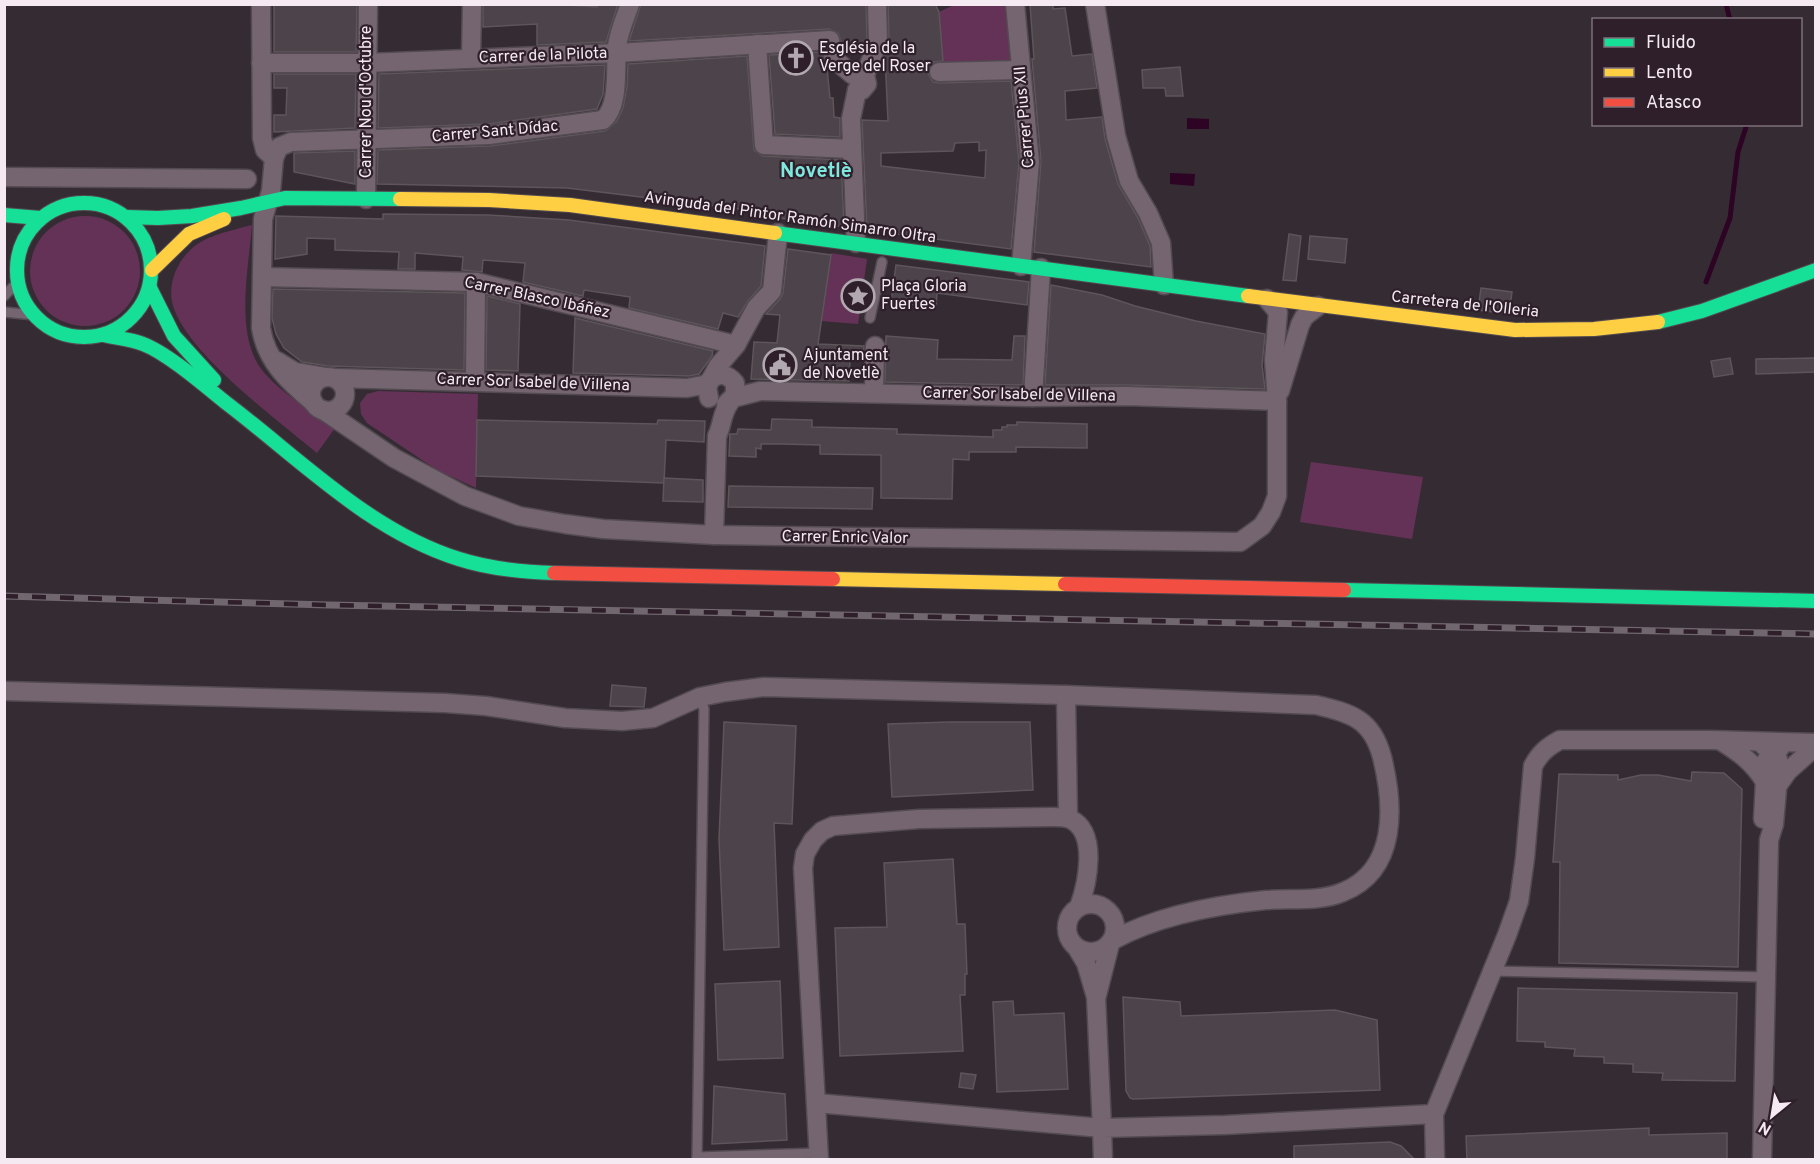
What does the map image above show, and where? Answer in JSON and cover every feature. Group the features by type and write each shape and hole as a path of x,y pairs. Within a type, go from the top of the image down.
{"main road":[{"name":"Avinguda del Pintor Ramón Simarro Oltra","path":"126,216 148,219 262,204 285,198 552,203 856,243 883,254 1041,268 1318,306"},
{"path":"103,335 123,325 139,309 150,288 152,270 149,250 140,231 126,216 110,207 92,202 73,203 56,208 40,218 25,236 17,258 18,282 24,299 34,315 48,327 65,334 84,337 103,335 136,342 160,353 255,424 344,497 396,532 450,556 521,572 1815,602"},
{"name":"Avinguda del Pintor Ramón Simarro Oltra","path":"152,270 189,234 262,204"},
{"path":"4,215 40,218"},
{"name":"Carretera de l'Olleria","path":"1318,306 1515,330 1594,329 1663,321 1702,311 1815,270"},
{"path":"4,271 18,282"},
{"path":"150,288 174,336 255,424"}],"street":[{"path":"261,4 262,138 265,150 274,158"},
{"name":"Carrer Nou d'Octubre","path":"366,199 368,4"},
{"path":"471,58 472,4"},
{"name":"Carrer Sant Dídac","path":"274,158 279,147 286,143 489,135 603,120 609,114 614,94 620,32 630,4"},
{"path":"856,243 851,119 858,80 878,42 877,4"},
{"name":"Carrer Pius XII","path":"1015,4 1030,171 1021,266"},
{"path":"1095,4 1116,136 1130,181 1161,243 1164,285"},
{"name":"Carrer de la Pilota","path":"261,63 367,63 617,53 830,40 834,60 858,80"},
{"path":"757,44 764,145 852,149"},
{"path":"939,72 1021,70"},
{"name":"Carrer Enric Valor","path":"274,158 273,179 262,204 261,328 263,338 288,382 318,406 394,458 422,474 465,496 505,512 554,523 603,529 714,535 1240,542 1262,526 1277,496 1277,401 1274,360 1278,312 1267,299"},
{"path":"4,177 248,179"},
{"path":"714,535 717,436 712,428 721,391 737,364 736,345 756,308 772,291 778,233"},
{"path":"1033,397 1041,268"},
{"name":"Carrer Blasco Ibáñez","path":"262,277 476,282 736,345"},
{"path":"474,381 476,282"},
{"name":"Carrer Enric Valor","path":"1277,401 1300,325 1304,316 1318,306"},
{"path":"874,393 875,346"},
{"name":"Carrer Sor Isabel de Villena","path":"273,358 295,372 330,378 687,388 700,391 1033,397 1126,396 1277,401"},
{"path":"330,378 344,389 344,398 337,408 318,406 311,392 320,379 330,378"},
{"name":"Carrer Sor Isabel de Villena","path":"344,398 379,379"},
{"path":"4,691 445,703 486,706 565,718 622,721 653,718 700,698 764,687 1066,695 1316,705 1349,713 1362,721 1378,743 1391,814 1384,852 1374,869 1359,884 1342,893 1322,897 1214,907 1134,929 1096,952 1085,952 1077,948"},
{"path":"1066,695 1068,818"},
{"path":"1435,1160 1434,1114 1519,901 1533,766 1540,754 1560,740 1720,740 1766,747 1790,743 1815,744"},
{"path":"1720,740 1743,755 1771,783"},
{"path":"1771,783 1788,771 1815,744"},
{"path":"1762,1160 1769,840 1763,824 1771,783 1766,761 1766,747"},
{"path":"819,1156 802,868 805,854 813,840 822,831 833,826 919,819 1052,817 1068,818 1076,822 1086,839 1089,863 1116,928 1096,997"},
{"path":"1078,907 1084,891 1089,863"},
{"path":"1103,1160 1096,997 1086,963 1067,934 1066,926 1072,913 1078,907 1086,904 1096,904 1108,910 1170,918"},
{"path":"816,1103 1102,1128 1225,1125 1434,1114"}],"lane":[{"path":"870,318 883,254"},
{"path":"4,296 18,282"},
{"path":"4,312 34,315"},
{"path":"700,698 704,709 697,1158 819,1156"},
{"path":"1492,971 1766,976"}],"shaded area":[{"path":"954,5 1005,5 1011,65 943,66 939,12"},
{"path":"1187,118 1209,119 1209,129 1187,129"},
{"path":"1170,173 1195,174 1194,186 1170,184"},
{"path":"85,216 106,220 124,232 136,250 140,271 136,292 124,310 106,322 85,326 64,322 46,310 34,292 30,271 34,250 46,232 64,220"},
{"path":"252,225 245,300 248,338 253,355 269,378 335,428 317,453 257,404 212,363 180,321 172,302 173,278 180,263 190,250 209,238"},
{"path":"831,253 867,259 858,324 821,321"},
{"path":"378,391 478,394 476,488 437,470 367,423 361,414 360,403 367,394"},
{"path":"1311,462 1423,477 1412,539 1300,522"}],"building":[{"path":"274,4 357,4 356,52 274,52"},
{"path":"483,4 597,7 598,4 618,4 606,42 537,45 537,24 483,27"},
{"path":"641,4 866,4 867,40 866,43 842,44 838,33 829,29 629,41"},
{"path":"888,4 935,4 939,12 943,61 934,62 929,67 928,73 933,82 1011,81 1019,162 1011,249 867,230 862,120 888,121 885,56 889,42","holes":["979,142 979,151 986,150 985,178 881,166 881,153 953,151 955,143"]},
{"path":"1030,4 1053,4 1053,9 1065,8 1072,56 1092,54 1097,88 1065,91 1066,120 1102,117 1105,139 1118,184 1138,218 1150,246 1151,267 1034,252 1041,161 1032,59 1034,59"},
{"path":"821,52 827,68 830,98 833,98 834,117 840,118 840,137 775,134 769,55"},
{"path":"747,56 754,150 763,156 841,160 844,227 765,216 765,212 567,188 377,184 378,150 490,146 605,131 617,121 623,108 628,64"},
{"path":"605,65 603,94 597,109 488,124 378,128 379,74"},
{"path":"1180,67 1183,96 1166,96 1165,88 1143,88 1142,70"},
{"path":"274,74 356,74 355,128 274,132 274,115 286,115 287,88 274,88"},
{"path":"355,151 355,184 294,172 294,153"},
{"path":"383,214 488,215 569,220 765,246 761,286 738,317 723,313 718,329 629,308 630,297 584,290 583,296 523,282 525,263 483,260 482,272 462,270 463,257 415,253 415,269 398,269 399,252 335,250 335,239 307,238 307,254 275,259 276,216 383,219"},
{"path":"1289,234 1301,236 1296,281 1283,280"},
{"path":"1310,236 1347,239 1345,263 1308,259"},
{"path":"788,249 831,255 818,344 864,346 863,360 850,360 849,381 751,379 754,342 777,343 780,315 766,314 783,293"},
{"path":"896,265 1029,282 1027,305 937,293 936,307 891,302"},
{"path":"1051,285 1102,295 1135,306 1196,321 1265,334 1262,365 1265,389 1045,385"},
{"path":"1481,288 1512,292 1509,314 1478,310"},
{"path":"273,289 465,293 464,370 328,366 302,362 284,348 276,334 272,318"},
{"path":"487,296 520,304 518,371 486,370"},
{"path":"575,318 713,351 712,356 699,374 689,376 573,373"},
{"path":"886,336 938,340 937,359 1012,360 1014,336 1025,336 1023,385 885,382"},
{"path":"1730,358 1733,374 1714,377 1711,361"},
{"path":"1815,358 1815,372 1756,374 1756,359"},
{"path":"772,419 812,420 812,427 897,429 897,434 993,437 993,430 1002,430 1002,427 1007,427 1007,425 1017,425 1017,422 1087,424 1087,448 1016,447 1016,452 969,452 969,460 953,459 952,499 881,498 881,455 820,454 820,445 761,444 761,449 756,448 756,457 729,456 730,434 737,434 738,429 771,430"},
{"path":"477,420 657,424 658,420 705,421 704,442 666,440 664,483 476,476"},
{"path":"664,478 703,480 703,502 663,501"},
{"path":"729,486 873,488 872,509 728,507"},
{"path":"612,685 646,688 644,707 610,706"},
{"path":"724,722 796,726 792,824 774,823 779,947 724,950 719,839"},
{"path":"1030,722 1033,790 892,797 888,724"},
{"path":"1692,772 1724,773 1742,789 1738,967 1559,963 1560,862 1553,862 1559,774 1618,775 1618,780 1641,775 1658,775 1691,781"},
{"path":"953,859 957,924 965,924 967,974 965,974 965,995 960,995 963,1051 840,1056 835,928 887,927 884,863"},
{"path":"780,981 783,1058 718,1060 715,984"},
{"path":"1518,988 1737,993 1735,1081 1662,1080 1663,1073 1633,1072 1633,1064 1604,1063 1604,1057 1574,1056 1575,1049 1545,1047 1545,1042 1517,1041"},
{"path":"1123,997 1180,1002 1181,1016 1335,1010 1377,1020 1380,1090 1130,1098 1126,1091"},
{"path":"1013,1001 1014,1015 1064,1013 1068,1089 997,1092 993,1002"},
{"path":"961,1073 976,1075 973,1089 959,1087"},
{"path":"714,1086 785,1094 787,1140 712,1144"},
{"path":"1649,1128 1649,1135 1727,1133 1727,1160 1467,1160 1466,1136"},
{"path":"1390,1142 1401,1146 1415,1160 1294,1160 1294,1146"}],"waterway":[{"path":"1726,4 1730,18"},
{"path":"1706,282 1730,218 1738,152 1746,126"}],"railway":[{"path":"4,596 329,605 1816,634"}],"traffic: fast":[{"path":"126,217 192,216 285,198 400,199"},
{"path":"84,203 110,208 132,222 146,244 151,270 146,296 132,318 110,332 84,337 58,332 36,318 22,296 17,270 22,244 36,222 58,208 84,203"},
{"path":"4,215 40,218"},
{"path":"775,233 1248,296"},
{"path":"1658,322 1702,311 1816,270"},
{"path":"150,288 174,336 214,380"},
{"path":"103,335 138,342 163,354 336,491 395,531 426,547 459,559 506,569 554,573"},
{"path":"1344,590 1816,601"}],"traffic: slow":[{"path":"400,199 489,200 570,205 775,233"},
{"path":"152,270 189,234 224,219"},
{"path":"1248,296 1515,330 1594,329 1658,322"},
{"path":"833,579 1065,584"}],"traffic: jam":[{"path":"554,573 833,579"},
{"path":"1065,584 1344,590"}],"place":[{"name":"Església de la Verge del Roser","path":"796,58"},
{"name":"Plaça Gloria Fuertes","path":"858,296"},
{"name":"Ajuntament de Novetlè","path":"780,365"}],"district":[{"name":"Novetlè","path":"816,172"}]}
